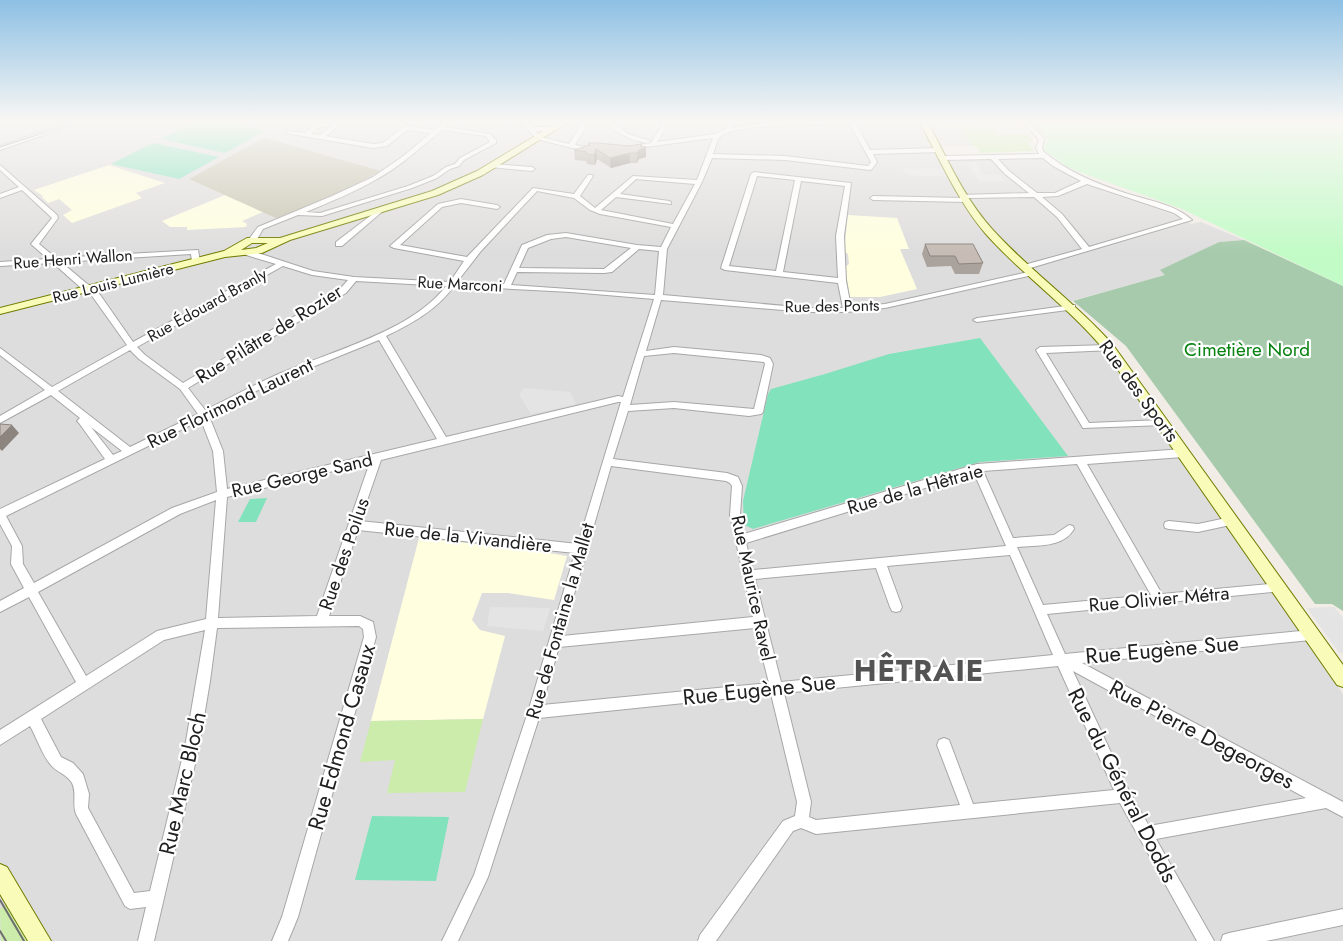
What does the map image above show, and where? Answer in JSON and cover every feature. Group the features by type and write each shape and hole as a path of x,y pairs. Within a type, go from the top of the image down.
{"main road":[{"name":"Rue Louis Lumière","path":"225,254 243,251"}],"street":[{"path":"369,191 396,165"},
{"path":"456,165 435,177 410,187 369,191 299,213 260,228 253,239 244,242 243,251 264,248 287,238 435,193 492,166 532,168"},
{"path":"507,286 525,247 558,236 583,237 637,247 663,249 688,206 707,165"},
{"path":"843,165 870,168 872,165"},
{"name":"Rue des Sports","path":"947,165 965,198 987,229 1072,307 1093,328 1109,348 1343,679"},
{"path":"999,165 1007,175 1055,211 1088,250"},
{"name":"Rue des Ponts","path":"658,296 791,309 847,310 885,306 1030,270 1088,250 1189,220 1176,212 1087,181 1058,165"},
{"path":"0,167 24,188"},
{"path":"842,281 726,268 754,174 849,184 840,236 842,281 847,310"},
{"path":"590,176 576,196 596,211 675,226"},
{"path":"596,211 635,177 700,182"},
{"path":"779,274 798,178"},
{"path":"872,198 965,198 1056,195 1087,181"},
{"path":"0,196 24,188"},
{"name":"Rue Marc Bloch","path":"24,188 55,218 35,244 93,291 142,357 183,387 204,415 218,451 222,494 212,623 192,748 146,941"},
{"name":"Rue Florimond Laurent","path":"0,514 264,384 301,367 382,336 413,320 435,304 448,291 469,260 504,219 536,189 576,196"},
{"path":"299,213 320,215 371,201 369,191"},
{"path":"614,195 669,202"},
{"path":"469,260 394,246 440,205 461,201 496,207"},
{"path":"339,244 380,211"},
{"path":"253,239 264,248"},
{"path":"515,270 604,271 609,270 637,247"},
{"name":"Rue Marconi","path":"264,248 282,264 312,273 354,279 507,286 658,296"},
{"name":"Rue de Fontaine la Mallet","path":"450,941 481,877 534,712 581,549 658,296 663,249"},
{"name":"Rue Henri Wallon","path":"0,264 196,252 194,256 196,261"},
{"name":"Rue Louis Lumière","path":"0,311 225,254"},
{"name":"Rue Édouard Branly","path":"0,420 282,264"},
{"name":"Rue Pilâtre de Rozier","path":"183,387 343,291 354,279"},
{"path":"977,320 1072,307"},
{"path":"382,336 443,441"},
{"path":"1109,348 1040,350 1086,426 1162,423"},
{"name":"Rue George Sand","path":"0,607 176,511 222,494 618,399 625,404 674,404 749,413 758,412 769,364 767,360 674,350 640,354"},
{"path":"0,352 129,451"},
{"path":"76,412 111,460"},
{"name":"Rue de la Hêtraie","path":"740,540 977,468 1081,462 1183,453"},
{"name":"Rue des Poilus","path":"321,622 378,457"},
{"name":"Rue Maurice Ravel","path":"607,462 727,477 734,480 736,486 735,514 740,540 804,802 801,821"},
{"path":"1081,462 1159,599"},
{"name":"Rue du Général Dodds","path":"977,468 1124,796 1206,941"},
{"path":"0,514 17,546 17,564 83,683"},
{"path":"1169,524 1198,528 1232,521"},
{"name":"Rue de la Vivandière","path":"355,525 581,549"},
{"path":"748,575 1011,547 1056,539 1069,529"},
{"path":"880,562 896,607"},
{"name":"Rue Olivier Métra","path":"1039,610 1279,588"},
{"name":"Rue Edmond Casaux","path":"0,738 33,718 83,683 161,635 212,623 360,621 369,626 370,637 290,917 280,941"},
{"path":"555,642 760,622"},
{"name":"Rue Eugène Sue","path":"534,712 1312,635"},
{"name":"Rue Pierre Degeorges","path":"1061,659 1343,810"},
{"path":"33,718 56,762 68,768 78,779 82,794 81,809 130,901 155,898"},
{"path":"944,744 969,812"},
{"path":"706,941 788,826 801,821 816,827 1124,796"},
{"path":"1145,834 1327,801"},
{"path":"0,875 40,941"},
{"path":"1229,941 1343,917"}],"shaded area":[{"path":"0,165 1053,165 1088,185 1181,217 1191,224 1201,222 1244,240 1219,242 1161,270 1166,275 1061,304 1088,329 1106,351 1343,694 1343,941 0,941"},
{"path":"109,165 165,183 136,193 142,198 72,223 63,215 72,210 59,199 48,203 43,196 34,190"},
{"path":"215,165 359,165 381,171 332,197 276,218 189,179"},
{"path":"968,165 977,165 984,175 1000,175 1005,181 980,182"},
{"path":"943,168 946,176 911,176 901,169"},
{"path":"225,195 263,212 242,221 247,224 246,227 187,230 187,227 170,227 162,221"},
{"path":"848,215 897,218 909,249 900,249 917,289 880,297 850,297 845,267 849,264 848,254 844,252"},
{"path":"523,388 570,392 576,404 531,414 519,395"},
{"path":"419,538 518,548 567,556 554,600 508,593 482,593 472,620 480,630 505,636 483,719 371,721"},
{"path":"490,607 550,608 543,631 487,626"},
{"path":"1334,607 1343,618 1343,653 1339,653 1307,608"}],"green space":[{"path":"115,165 205,165 179,179"},
{"path":"1065,165 1343,165 1343,286 1182,209"},
{"name":"Cimetière Nord","path":"1244,240 1343,286 1343,611 1332,604 1315,604 1126,346 1073,301 1165,275 1160,270 1219,242"},
{"path":"980,338 1068,456 980,462 753,529 744,525 743,501 768,394 771,389 889,354"},
{"path":"267,498 256,522 238,522 250,499"},
{"path":"483,719 465,792 387,793 395,760 360,762 371,721"},
{"path":"372,816 449,817 436,881 355,880"},
{"path":"8,903 29,941 1,941 0,909"}],"building":[{"path":"925,244 973,244 983,263 959,264 955,256 930,256"},
{"path":"0,424 12,425 0,437"}],"tram line":[{"path":"0,900 24,941"},
{"path":"0,931 6,941"}],"district":[{"name":"HÊTRAIE","path":"919,671"}]}
